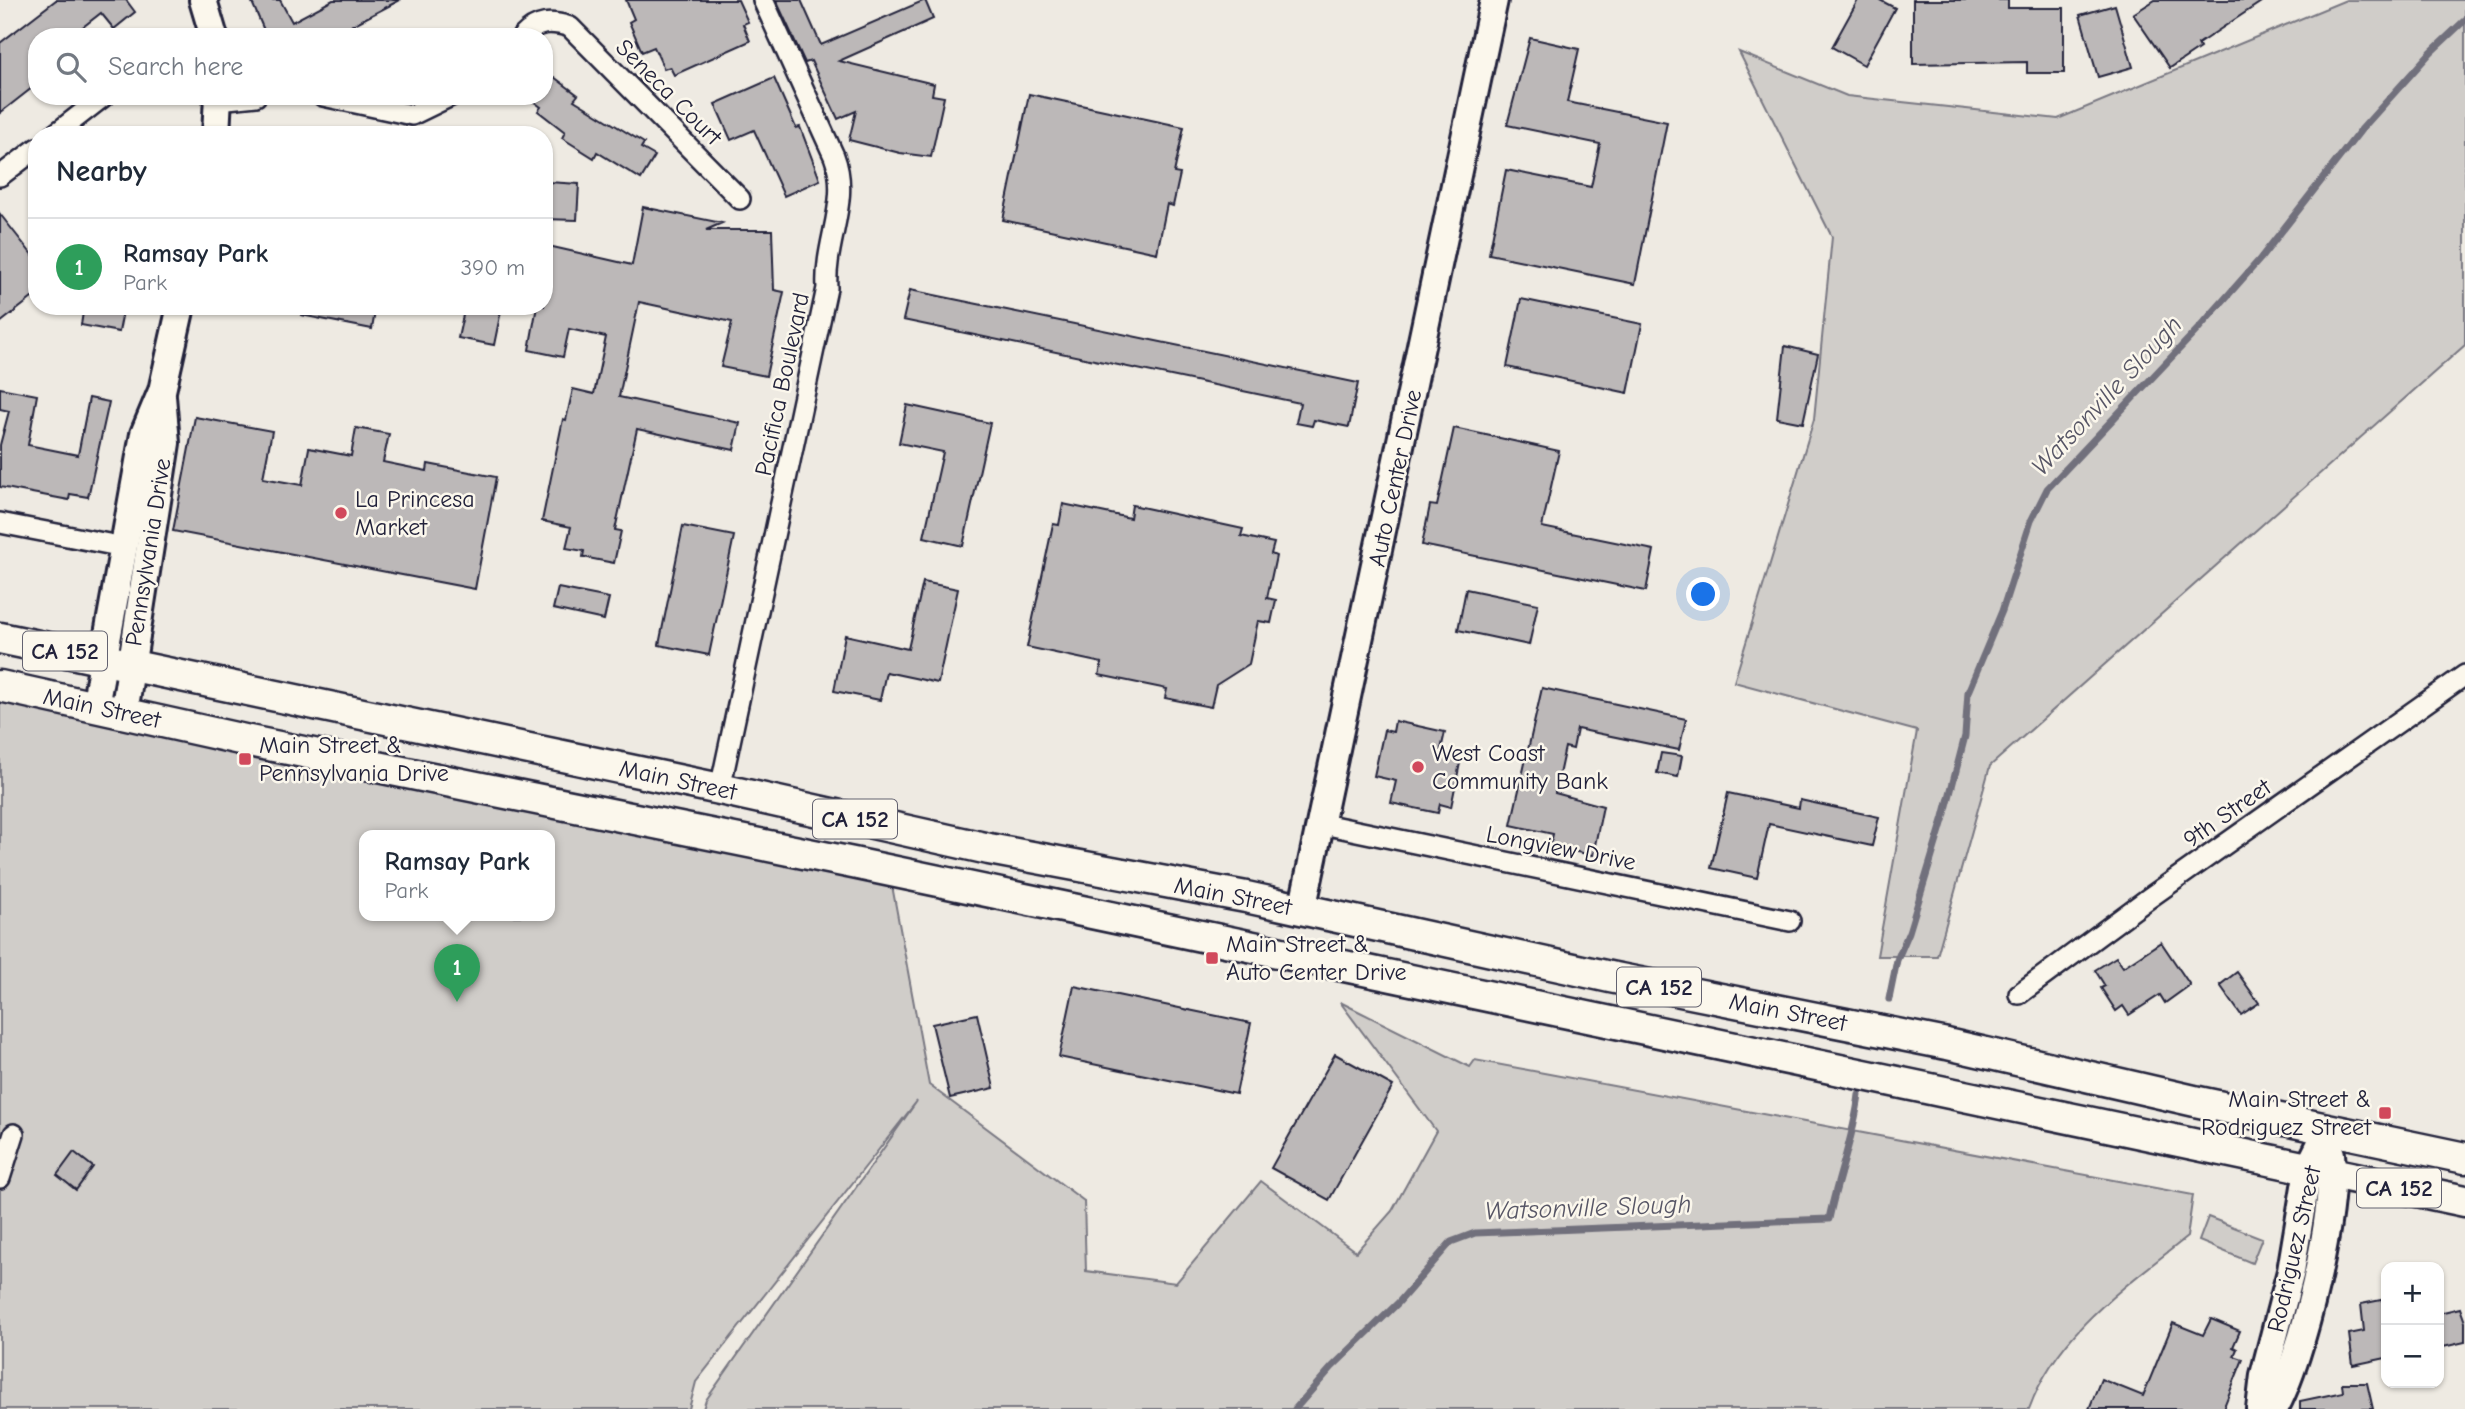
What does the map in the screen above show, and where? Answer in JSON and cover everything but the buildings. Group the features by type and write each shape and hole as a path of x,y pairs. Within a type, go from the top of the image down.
{"main road":[{"name":"Main Street","path":"0,638 720,789 989,849 1302,910 1610,977 1947,1044 2199,1102 2465,1158"},
{"name":"Main Street","path":"0,686 249,741 2465,1201"},
{"name":"Auto Center Drive","path":"1291,956 1302,910"}],"street":[{"path":"203,0 211,28"},
{"name":"Pacifica Boulevard","path":"720,789 827,288 827,258 842,190 841,174 834,156 763,0"},
{"name":"Auto Center Drive","path":"1302,910 1323,824 1494,0"},
{"name":"Seneca Court","path":"534,28 549,22 570,27 740,199"},
{"path":"66,126 92,105"},
{"path":"216,126 218,105"},
{"path":"365,105 412,115 433,105"},
{"path":"0,176 28,155"},
{"name":"Pennsylvania Drive","path":"117,662 124,547 144,434 162,391 179,315"},
{"name":"Pennsylvania Drive","path":"110,710 117,662 166,443 162,391"},
{"path":"0,523 124,547"},
{"name":"9th Street","path":"2019,994 2149,898 2465,675"},
{"name":"Longview Drive","path":"1323,824 1790,921"},
{"name":"Rodriguez Street","path":"2274,1409 2288,1385 2302,1337 2328,1129"},
{"path":"0,1178 14,1134"},
{"name":"Rodriguez Street","path":"2260,1409 2264,1375 2291,1270 2321,1171"}],"shaded area":[{"path":"2346,0 2465,0 2465,345 1990,766 1937,956 1877,956 1917,731 1734,682 1814,419 1832,237 1739,52 1847,96 2058,119"},
{"path":"0,698 891,880 929,1085 1084,1201 1086,1271 1176,1283 1261,1181 1356,1252 1392,1211 1436,1131 1340,1002 1470,1067 1475,1060 2193,1195 2187,1237 2096,1312 2075,1334 2041,1382 2029,1409 703,1409 706,1400 917,1101 696,1382 689,1409 0,1409"},
{"path":"2208,1217 2262,1238 2252,1263 2199,1241"}],"waterway":[{"name":"Watsonville Slough","path":"1889,999 1897,960 1909,932 1944,817 1965,736 1968,692 2002,611 2031,521 2047,489 2199,328 2260,259 2360,131 2431,52 2465,20"},
{"name":"Watsonville Slough","path":"1295,1409 1332,1367 1399,1302 1451,1242 1475,1233 1829,1219 1859,1095"}],"place":[{"name":"La Princesa Market","path":"341,513"},
{"name":"Main Street & Pennsylvania Drive","path":"245,759"},
{"name":"West Coast Community Bank","path":"1418,767"},
{"name":"Main Street & Auto Center Drive","path":"1212,958"},
{"name":"Ramsay Park","path":"457,1002"},
{"name":"Main Street & Rodriguez Street","path":"2385,1113"}]}
